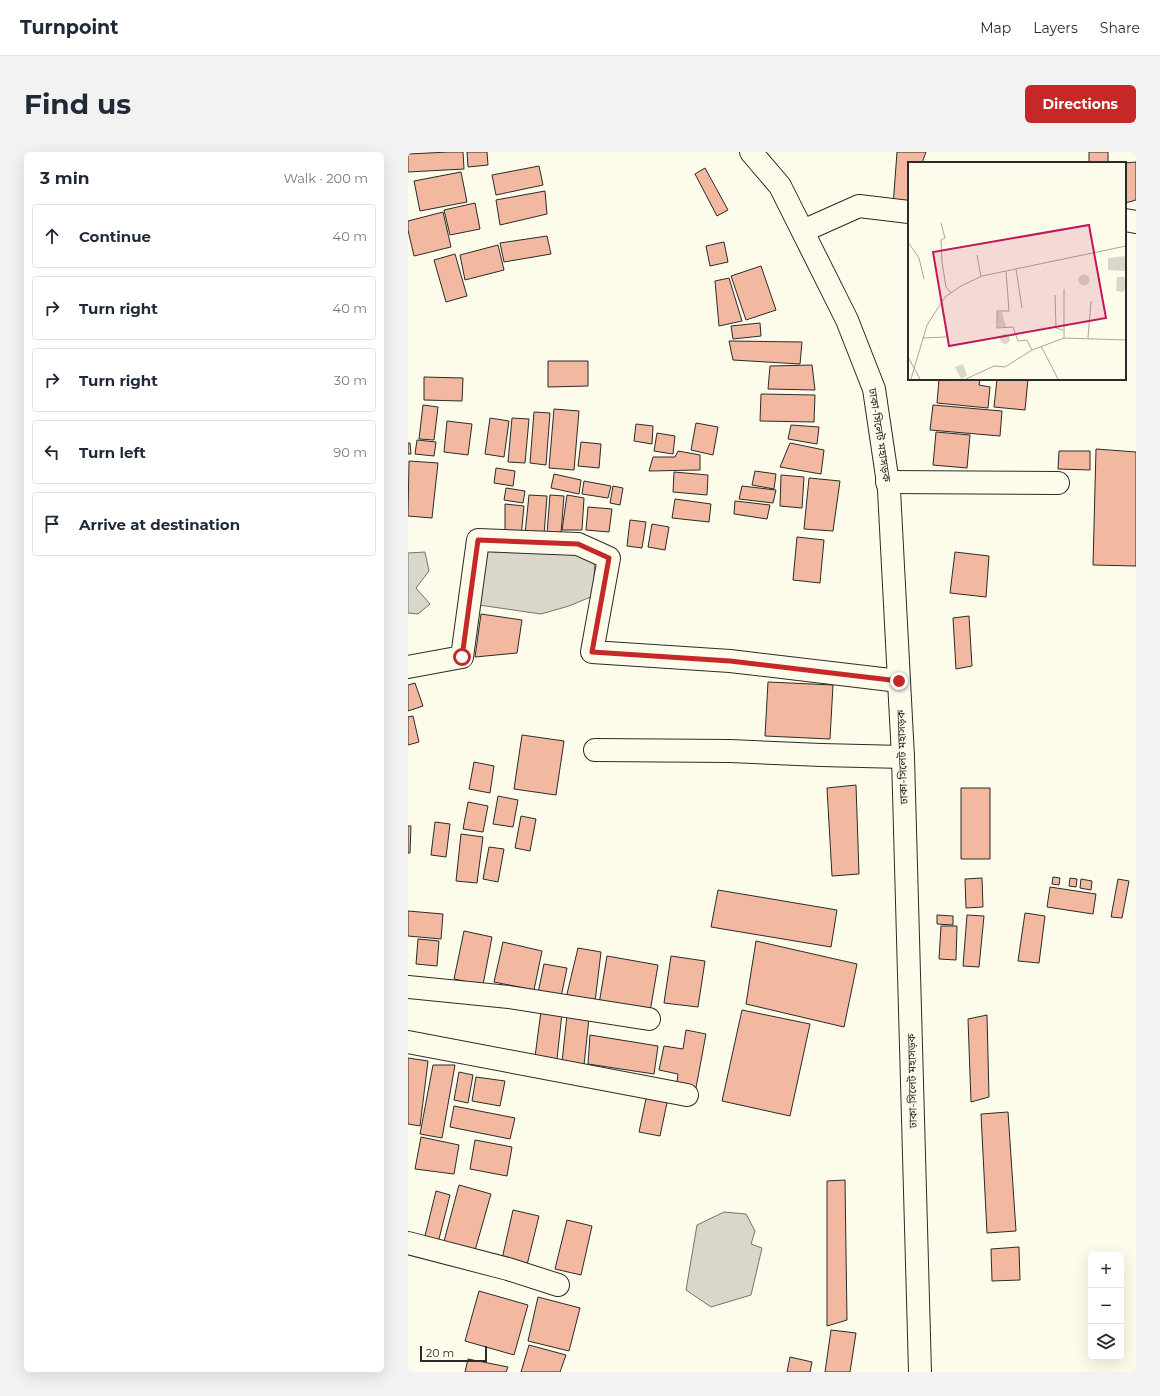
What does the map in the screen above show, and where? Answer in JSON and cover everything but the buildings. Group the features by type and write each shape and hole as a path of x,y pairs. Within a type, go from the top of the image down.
{"main road":[{"name":"ঢাকা-সিলেট মহাসড়ক","path":"751,152 780,186 847,320 874,389 887,482 903,757 920,1372"},
{"path":"803,231 859,206 908,212"},
{"path":"1126,220 1136,222"},
{"path":"887,482 1058,484"},
{"path":"408,667 462,657 478,540 578,544 609,558 592,652 730,661 899,681"},
{"path":"595,750 730,751 903,757"},
{"path":"408,987 509,997 649,1019"},
{"path":"408,1042 687,1095"},
{"path":"408,1243 508,1269 558,1285"}],"shaded area":[{"path":"480,547 581,550 595,558 593,596 569,606 541,614 472,604"},
{"path":"425,552 429,571 416,588 430,604 418,614 408,613 408,553"},
{"path":"724,1212 746,1214 755,1231 751,1244 762,1248 751,1295 711,1307 686,1290 697,1225"}],"route":[{"path":"462,657 478,540 578,544 609,558 592,652 730,661 899,681"}]}
